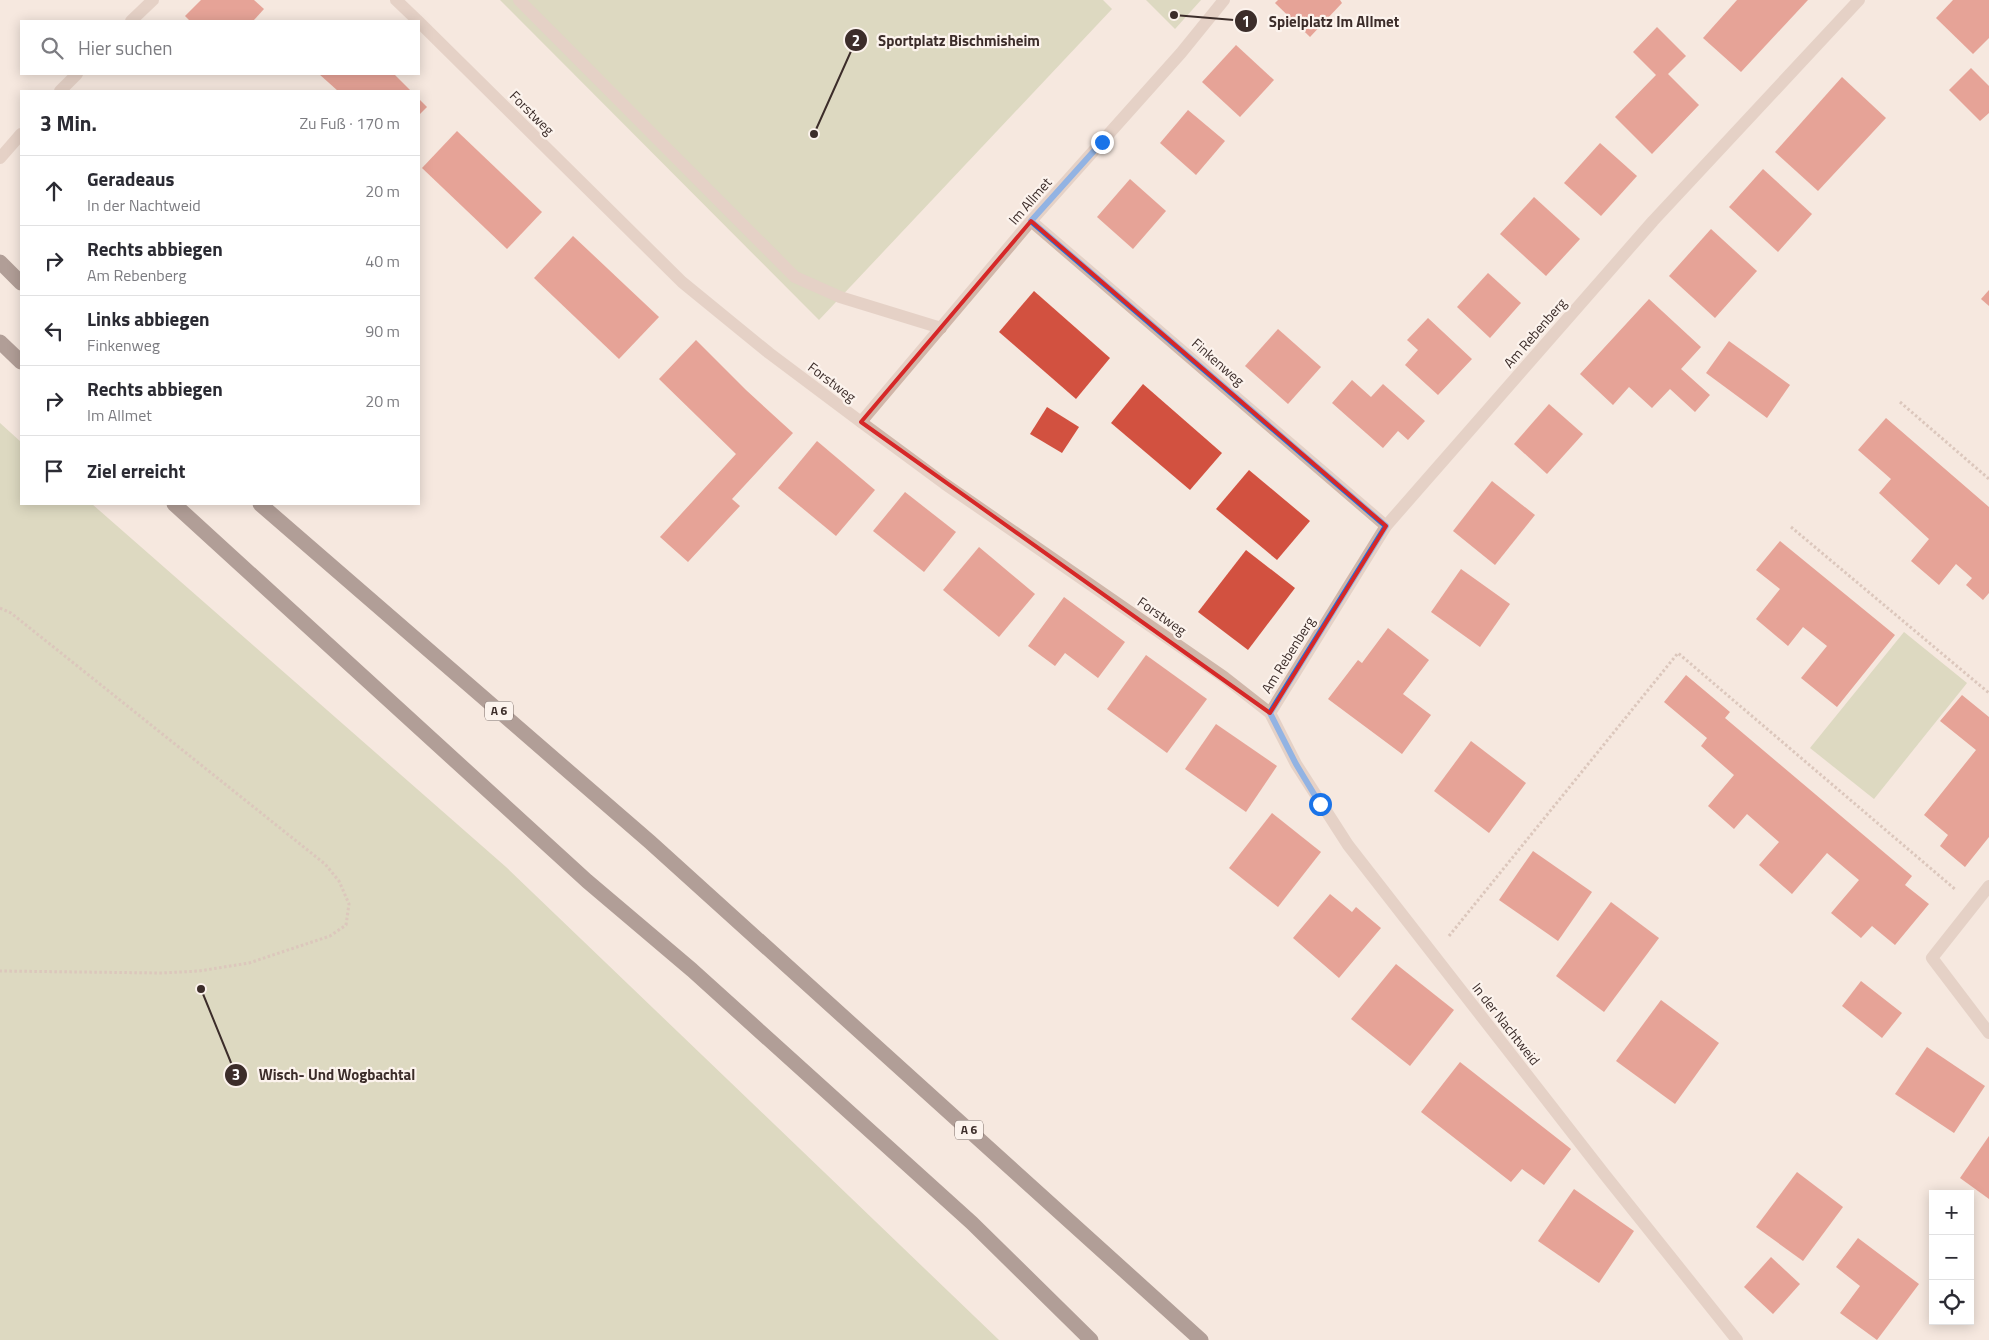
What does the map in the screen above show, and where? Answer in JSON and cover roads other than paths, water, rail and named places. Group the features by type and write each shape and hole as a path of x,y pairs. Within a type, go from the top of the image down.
{"highway":[{"path":"0,262 20,282"},
{"path":"0,342 20,361"},
{"path":"175,505 587,882 692,970 972,1223 1091,1340"},
{"name":"A 6","path":"261,505 650,842 1201,1340"}],"street":[{"path":"132,20 153,0"},
{"name":"Forstweg","path":"396,0 416,20"},
{"path":"519,0 795,277 840,297 941,328"},
{"name":"Im Allmet","path":"861,422 1031,221 1181,53 1224,0"},
{"name":"Am Rebenberg","path":"1270,713 1386,526 1653,221 1859,0"},
{"name":"Forstweg","path":"420,24 682,282 746,336 945,484 1224,677 1270,713"},
{"path":"61,90 75,75"},
{"path":"0,158 20,135"},
{"name":"Finkenweg","path":"1031,221 1386,526"},
{"name":"In der Nachtweid","path":"1270,713 1296,764 1348,846 1737,1340"},
{"path":"1989,886 1932,958 1989,1033"}],"place":[{"name":"Spielplatz Im Allmet","path":"1174,15"},
{"name":"Sportplatz Bischmisheim","path":"814,134"},
{"name":"Wisch- Und Wogbachtal","path":"201,989"}]}
